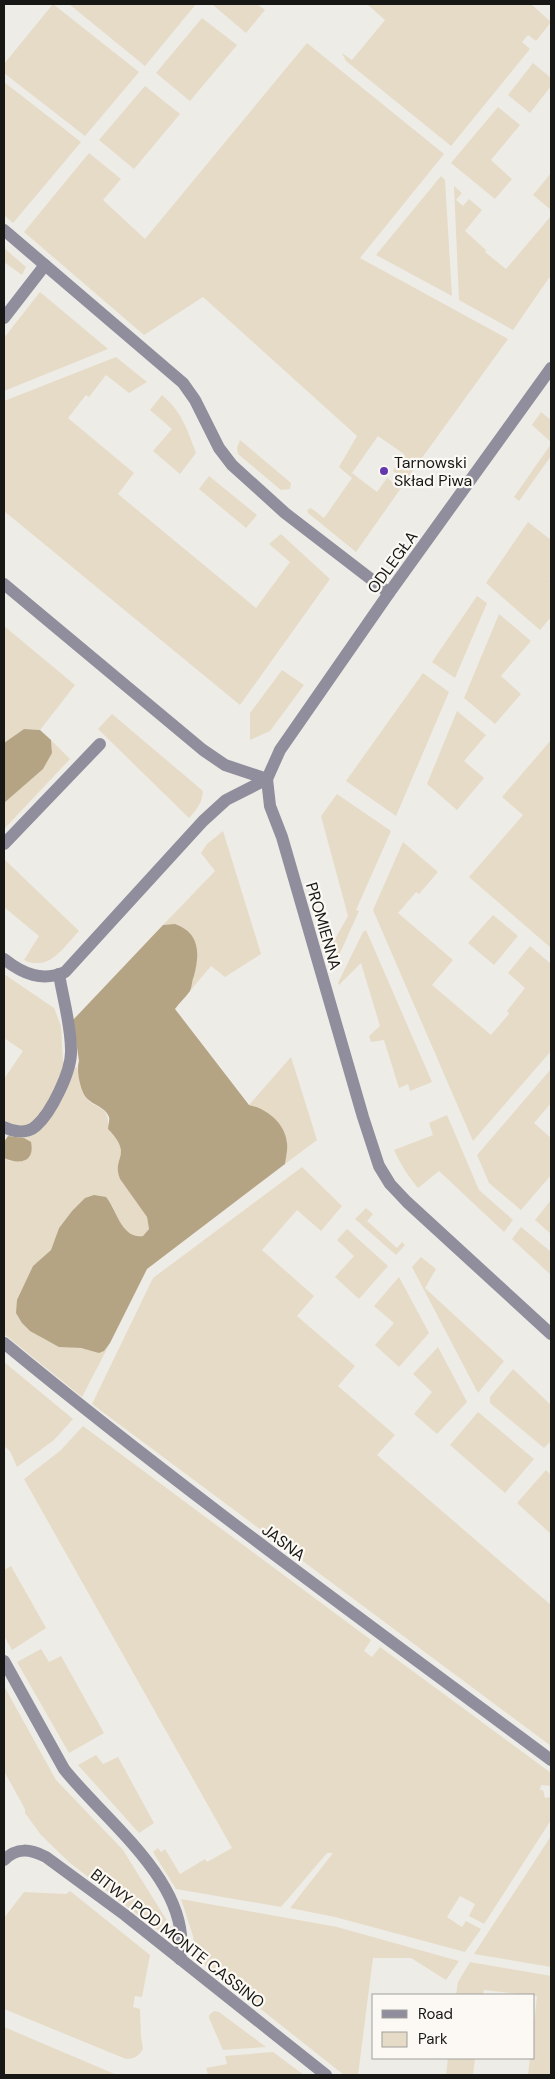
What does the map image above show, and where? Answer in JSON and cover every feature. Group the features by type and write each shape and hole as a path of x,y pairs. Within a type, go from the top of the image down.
{"street":[{"path":"4,230 183,383 196,400 219,448 232,465 285,513 389,592"},
{"path":"4,318 45,265"},
{"name":"ODLEGŁA","path":"267,779 280,750 389,592 551,368"},
{"path":"4,584 203,750 225,765 267,779"},
{"path":"4,844 100,744"},
{"path":"4,960 36,976 51,977 65,972 209,816 226,800 267,779"},
{"name":"PROMIENNA","path":"267,779 270,806 282,837 341,1043 380,1166 390,1184 406,1202 551,1334"},
{"path":"4,1127 23,1132 36,1127 50,1108 66,1076 72,1052 59,974"},
{"name":"JASNA","path":"4,1343 84,1409 272,1554 551,1760"},
{"path":"4,1661 64,1769 77,1786 133,1843 167,1891 182,1933 180,1959"},
{"name":"BITWY POD MONTE CASSINO","path":"4,1860 10,1854 19,1850 32,1850 46,1857 125,1914 326,2075"}],"green space":[{"path":"53,4 139,72 85,136 4,73 4,64"},
{"path":"69,4 196,4 145,66"},
{"path":"257,4 265,10 246,33 213,5"},
{"path":"367,4 531,4 551,22 536,41 528,35 522,42 530,49 451,146 346,61 342,53 352,60 385,20"},
{"path":"202,18 237,45 190,101 156,73"},
{"path":"307,43 444,154 360,258 508,339 406,480 393,471 404,454 378,436 352,473 377,492 387,478 401,488 356,552 308,513 307,510 311,508 324,518 352,478 339,467 357,436 203,297 144,335 24,232 89,153 121,179 103,200 145,239"},
{"path":"533,63 551,78 551,86 530,113 508,95"},
{"path":"4,82 81,142 13,223 4,215"},
{"path":"145,86 180,114 134,169 99,140"},
{"path":"498,107 520,125 491,160 512,179 495,199 451,163"},
{"path":"551,173 551,210 533,195"},
{"path":"441,176 445,180 452,296 376,255"},
{"path":"454,186 462,193 456,200 463,206 469,199 482,210 465,231 486,250 485,252 506,269 551,216 551,275 513,330 459,300"},
{"path":"4,248 26,267 22,275 4,262"},
{"path":"40,292 108,349 4,391 4,338"},
{"path":"116,357 147,382 129,393 106,375 89,397 86,395 68,418 134,473 118,494 256,608 290,562 269,544 281,534 330,579 240,705 4,511 4,401"},
{"path":"162,395 179,414 196,453 180,474 153,451 172,429 150,410"},
{"path":"541,412 551,420 551,442 532,425"},
{"path":"240,440 291,483 290,489 281,490 238,454 237,448"},
{"path":"551,444 551,456 519,501 514,497"},
{"path":"209,476 257,515 246,528 199,489"},
{"path":"528,522 551,540 551,576 549,579 551,581 551,617 540,630 486,583"},
{"path":"477,596 487,603 455,678 432,662"},
{"path":"499,614 531,641 501,676 521,694 495,724 464,698"},
{"path":"4,626 75,685 40,730 24,729 4,743"},
{"path":"282,670 304,685 270,731 250,740 250,713"},
{"path":"423,673 449,692 396,816 346,781"},
{"path":"457,711 486,735 464,761 484,778 457,810 427,784"},
{"path":"112,714 203,791 199,806 189,818 98,729"},
{"path":"51,740 70,759 4,829 4,803 23,786 52,753"},
{"path":"551,740 551,948 469,877 523,815 502,797"},
{"path":"337,794 391,831 356,910 359,911 335,964 330,948 348,916 321,816"},
{"path":"223,831 261,954 225,977 211,966 190,991 197,959 196,943 192,936 180,927 163,925 215,871 201,853 207,844"},
{"path":"403,842 438,872 419,894 416,892 398,913 453,960 432,985 491,1035 509,1014 507,1011 525,988 508,973 530,946 551,964 551,1051 473,1141 373,910"},
{"path":"4,859 79,931 61,951 48,961 33,963 24,960 39,936 4,907"},
{"path":"493,915 518,936 494,965 468,943"},
{"path":"366,930 432,1082 410,1091 408,1084 399,1088 384,1040 371,1042 369,1036 380,1026 361,963 339,985 338,983 363,932"},
{"path":"4,974 54,1008 61,1026 63,1061 69,1066 77,1067 81,1085 88,1100 104,1110 108,1120 108,1129 121,1151 118,1166 120,1179 147,1217 149,1229 143,1236 137,1236 131,1234 123,1227 112,1205 72,1211 59,1228 51,1250 33,1266 22,1323 42,1337 64,1346 104,1351 110,1343 82,1397 4,1334 4,1158 10,1161 24,1138 8,1136 14,1125 4,1120 4,1079 23,1051 4,1038"},
{"path":"291,1057 317,1140 285,1164 287,1145 283,1130 274,1118 262,1110 249,1105"},
{"path":"551,1069 551,1103 534,1123 551,1138 551,1175 521,1210 489,1183 477,1155"},
{"path":"447,1115 479,1190 513,1220 504,1232 439,1171 418,1188 394,1150 433,1135 429,1123"},
{"path":"302,1167 342,1206 321,1231 297,1210 262,1250 314,1296 297,1316 355,1366 338,1386 395,1435 377,1455 551,1605 551,1746 92,1404 153,1278"},
{"path":"551,1200 551,1234 535,1220"},
{"path":"366,1208 373,1214 367,1221 397,1248 402,1242 405,1245 396,1255 355,1219"},
{"path":"521,1227 551,1252 551,1275 512,1239"},
{"path":"347,1229 388,1266 359,1299 335,1277 354,1256 337,1240"},
{"path":"421,1257 436,1269 425,1288 504,1361 478,1393 412,1267"},
{"path":"399,1277 429,1333 399,1367 375,1345 394,1323 374,1306"},
{"path":"438,1347 467,1402 437,1434 414,1414 432,1392 413,1374"},
{"path":"4,1362 73,1419 54,1440 17,1467 10,1451 4,1446"},
{"path":"513,1369 551,1405 551,1441 544,1448 490,1403 490,1397"},
{"path":"478,1412 534,1459 505,1493 450,1445"},
{"path":"83,1426 371,1640 364,1651 372,1657 380,1647 551,1773 551,1786 541,1785 540,1790 543,1790 545,1798 551,1797 551,1820 484,1924 469,1916 475,1904 460,1896 447,1917 462,1927 466,1921 481,1929 465,1952 335,1917 290,1908 333,1853 327,1853 281,1907 176,1889 153,1852 158,1848 161,1852 165,1849 180,1874 205,1859 207,1862 232,1848 24,1479 61,1450"},
{"path":"546,1470 551,1475 551,1534 517,1503"},
{"path":"11,1566 46,1628 12,1650 4,1636 4,1570"},
{"path":"41,1649 49,1662 61,1656 104,1733 69,1753 17,1662"},
{"path":"4,1686 56,1780 123,1850 176,1935 175,1943 70,1863 41,1835 25,1813 25,1809 4,1771"},
{"path":"96,1755 103,1764 118,1757 154,1823 139,1833 78,1765"},
{"path":"551,1836 551,1967 474,1954"},
{"path":"70,1891 150,1955 142,1997 135,1996 133,2007 140,2009 143,2049 134,2058 126,2059 4,2009 4,1918 24,1892 66,1894"},
{"path":"181,1899 337,1927 459,1961 446,1980 411,1958 373,1958 358,2075 344,2075 196,1958 193,1936"},
{"path":"470,1962 551,1976 551,2075 528,2075 530,2059 535,2059 537,1996 535,1994 484,1990 483,1994 456,1994 458,1982"},
{"path":"214,2011 219,2012 266,2047 223,2050 209,2018 209,2015"},
{"path":"4,2027 117,2075 4,2075"},
{"path":"273,2052 304,2075 208,2075 206,2068 227,2064 225,2056"},
{"path":"448,2059 475,2059 473,2075 446,2075"}],"shaded area":[{"path":"24,729 40,730 51,740 52,753 43,769 4,803 4,743"},
{"path":"175,924 183,928 194,938 197,959 191,989 175,1009 249,1105 262,1110 279,1123 286,1136 285,1164 147,1269 110,1343 104,1351 99,1353 81,1348 59,1347 30,1331 16,1313 17,1300 33,1266 51,1250 59,1228 85,1198 94,1195 106,1197 120,1223 129,1233 143,1236 149,1229 147,1217 120,1179 118,1166 121,1151 120,1145 108,1129 109,1117 104,1110 85,1096 82,1088 78,1074 79,1061 73,1020 163,925"},
{"path":"8,1136 24,1138 31,1142 32,1149 28,1158 16,1161 4,1158 4,1142"}],"place":[{"name":"Tarnowski Skład Piwa","path":"384,471"}]}
